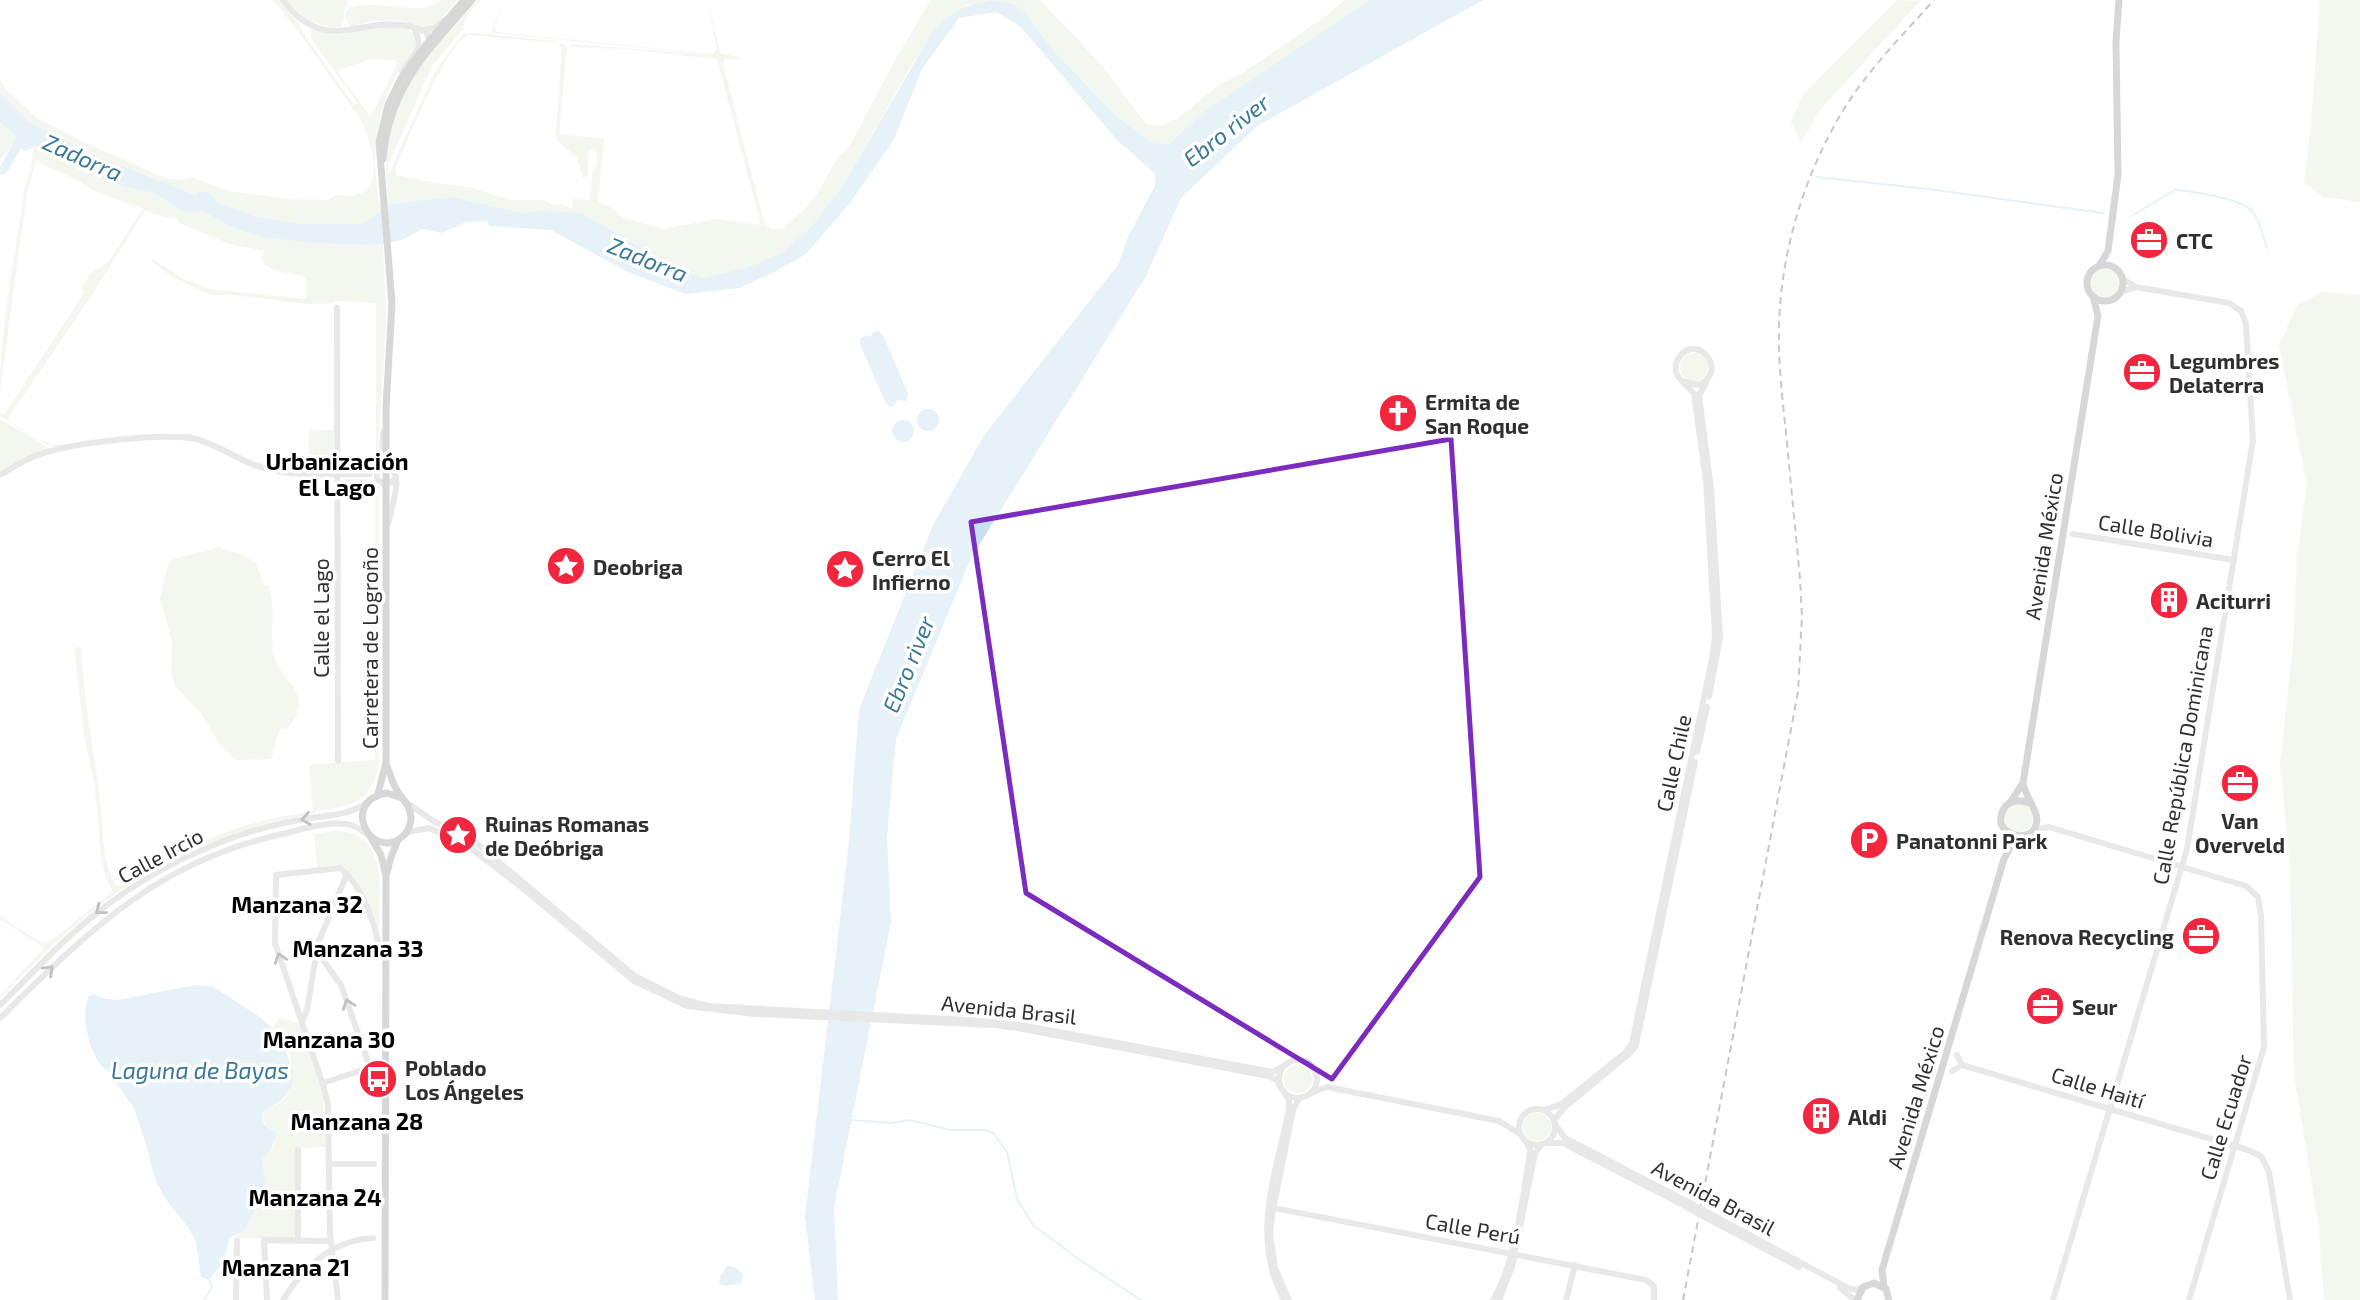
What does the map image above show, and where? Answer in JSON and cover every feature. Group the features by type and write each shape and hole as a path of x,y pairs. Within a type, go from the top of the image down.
{"main road":[{"path":"2099,266 2108,251 2118,174 2116,32 2119,0"},
{"path":"381,174 381,133 394,91 430,39 467,2"},
{"path":"381,174 390,119 411,72 467,2"},
{"name":"Carretera de Logroño","path":"378,794 386,762 385,466 392,326 390,266 381,174"},
{"path":"2108,251 2123,279 2121,292 2108,301 2093,296 2088,289 2087,280 2091,271 2099,266 2110,265 2115,268"},
{"name":"Avenida México","path":"2011,802 2023,783 2098,316 2093,296"},
{"name":"Avenida México","path":"2098,316 2108,301"},
{"name":"Carretera de Logroño","path":"386,762 390,776 404,800"},
{"name":"Avenida México","path":"2023,783 2029,803"},
{"path":"385,1300 386,876 381,855 362,821 362,813 370,799 378,794 395,794 404,800 411,817 407,832 398,840 386,876"},
{"path":"2023,800 2029,803 2037,815 2033,830 2021,836 2005,831 2001,824 2001,815 2005,806 2023,800"},
{"name":"Avenida México","path":"2005,831 2006,854"},
{"path":"370,836 384,843 398,840"},
{"name":"Avenida México","path":"1889,1300 1882,1270 2006,854 2021,836"},
{"name":"Avenida México","path":"1856,1300 1882,1270"},
{"path":"1866,1286 1884,1287"}],"street":[{"path":"283,0 303,22 324,31 345,31 392,23 423,30 438,26 467,2"},
{"path":"414,28 430,39"},
{"path":"394,91 397,80 419,46 414,28"},
{"path":"411,72 430,43 430,36 423,30"},
{"name":"Calle República Dominicana","path":"2123,279 2136,288"},
{"name":"Calle República Dominicana","path":"2053,1300 2183,867 2253,436 2244,315 2229,303 2136,288 2121,292"},
{"name":"Calle el Lago","path":"337,308 338,761"},
{"path":"1695,349 1705,354 1712,369 1707,379 1698,385 1682,381 1676,372 1677,361 1684,352 1695,349"},
{"name":"Calle Chile","path":"1554,1122 1565,1107 1629,1054 1636,1045 1679,844 1720,643 1711,489 1699,395 1707,379"},
{"name":"Calle Chile","path":"1544,1110 1562,1104 1626,1052 1632,1043 1712,659 1715,636 1706,481 1695,398 1692,389 1682,381"},
{"path":"0,475 34,456 56,450 160,437 196,439 255,465 280,471 370,474 385,466 398,472 392,482 386,485 370,474"},
{"name":"Carretera de Logroño","path":"377,480 376,474 385,466"},
{"name":"Carretera de Logroño","path":"386,533 398,472"},
{"name":"Calle Bolivia","path":"2073,534 2234,560"},
{"name":"Calle Ircio","path":"0,1005 84,924 113,900 155,873 196,852 239,836 283,823 345,813 362,806 370,799"},
{"path":"404,800 431,820 475,842 521,884"},
{"path":"2037,815 2049,827"},
{"name":"Calle Ircio","path":"0,1018 100,923 164,879 200,861 262,838 318,826 351,825 370,836"},
{"path":"2033,830 2049,827"},
{"name":"Calle Ecuador","path":"2049,827 2246,886 2255,893 2260,904 2264,1047 2189,1300"},
{"path":"407,832 429,828 464,844 521,884"},
{"path":"338,1300 331,1245 329,1117 323,1083 275,943 275,876 340,868 363,901 379,945 386,948"},
{"path":"302,1023 318,958 317,946 346,874"},
{"name":"Avenida Brasil","path":"521,884 635,976 663,991 708,1006 776,1012 1006,1022 1236,1067"},
{"path":"318,958 340,982 370,1067"},
{"path":"1952,1071 1962,1065 1957,1055"},
{"path":"1236,1067 1273,1072 1292,1061 1305,1062 1327,1087"},
{"path":"323,1083 386,1062"},
{"path":"1287,1064 1279,1077 1283,1090 1295,1098 1301,1098"},
{"name":"Calle Haití","path":"1962,1065 2257,1154 2268,1167 2290,1300"},
{"path":"370,1067 382,1070 386,1078"},
{"path":"1236,1067 1277,1080 1289,1100 1271,1208 1270,1234 1277,1276 1289,1300"},
{"path":"1311,1093 1316,1075"},
{"path":"1283,1300 1267,1254 1266,1230 1293,1110 1298,1100 1327,1087 1500,1121 1520,1134 1531,1153 1508,1281 1499,1300"},
{"path":"1493,1300 1513,1254 1535,1153 1553,1135 1554,1122 1544,1110 1532,1109 1522,1115 1500,1121"},
{"path":"1520,1134 1522,1115"},
{"name":"Avenida Brasil","path":"1554,1122 1565,1139 1839,1287 1856,1300"},
{"path":"1525,1141 1544,1144"},
{"name":"Avenida Brasil","path":"1544,1144 1563,1143 1685,1204"},
{"path":"298,1150 298,1241"},
{"path":"330,1164 374,1164"},
{"name":"Calle Perú","path":"1271,1208 1646,1279 1654,1286 1654,1300"},
{"name":"Avenida Brasil","path":"1715,1220 1847,1288 1856,1290 1866,1286"},
{"path":"267,1300 264,1240 331,1245 373,1237"},
{"path":"236,1300 237,1241"},
{"path":"283,1300 307,1269 331,1245"},
{"path":"1566,1300 1575,1265"}],"highlighted area":[{"path":"1451,439 1480,877 1332,1079 1026,893 971,522"}],"green space":[{"path":"273,0 279,0 298,22 354,105 357,102 311,38 311,29 345,34 392,26 409,30 416,36 411,54 397,74 388,94 379,124 375,172 379,203 388,201 386,169 389,140 395,114 406,90 437,45 477,0 481,0 469,13 462,28 465,29 431,68 388,165 388,176 435,71 463,34 557,41 567,47 559,134 604,139 598,202 624,218 664,229 716,219 761,225 717,59 621,49 571,47 571,44 725,56 494,33 492,28 506,0 494,26 496,32 714,54 717,49 708,0 720,53 740,57 741,60 725,59 723,64 765,225 771,229 782,229 816,196 836,160 850,145 895,60 931,0 1040,0 1100,63 1146,124 1161,126 1177,119 1219,85 1244,72 1345,0 1370,0 1205,111 1169,144 1152,143 1115,115 1054,51 1026,14 968,4 914,61 842,187 811,227 784,252 749,267 703,278 671,265 581,213 545,210 524,213 452,197 391,204 361,224 300,224 257,217 216,202 199,191 195,195 81,150 28,121 0,93 0,80 37,118 165,178 180,180 191,177 229,191 290,199 328,200 335,195 352,196 364,192 371,186 374,173 373,155 363,123","holes":["468,35 557,43 562,47 557,140 577,158 583,179 588,175 588,152 593,149 597,153 597,167 594,167 589,200 573,199 572,209 561,204 552,205 545,200 511,200 470,187 396,175 396,167 438,74 449,56","371,59 396,60 397,65 371,117 337,71"]},
{"path":"287,0 349,0 340,27 324,26 310,21"},
{"path":"441,0 458,0 439,20 427,28 398,20 372,21 351,27 346,15 346,11 357,6 418,8"},
{"path":"1897,0 1920,1 1820,110 1801,143 1791,122 1802,96"},
{"path":"2320,0 2360,0 2360,202 2324,197 2304,183"},
{"path":"0,122 19,138 0,160"},
{"path":"34,147 122,186 154,193 182,211 203,211 227,225 316,243 383,244 386,322 376,454 376,303 335,301 308,304 234,295 210,295 171,276 152,262 153,259 184,279 209,289 304,299 306,278 269,268 261,258 265,251 229,244 179,223 177,218 163,217 145,210 98,286 9,417 9,421 37,439 53,445 190,433 257,462 300,471 308,469 309,430 334,430 332,468 308,472 267,467 183,436 56,448 35,439 0,416 0,412 3,415 6,412 84,293 82,288 90,274 108,262 143,209 92,190 37,160 27,192 0,392 2,342 24,192"},
{"path":"2105,269 2115,273 2119,283 2115,293 2105,297 2095,293 2091,283 2095,273"},
{"path":"2323,292 2360,295 2360,1300 2324,1300 2319,1228 2294,1076 2290,867 2280,763 2293,645 2297,557 2307,484 2279,345 2297,305"},
{"path":"1694,353 1704,357 1708,367 1704,377 1694,381 1684,377 1680,367 1684,357"},
{"path":"0,419 50,449 0,473"},
{"path":"343,479 366,479 379,486 379,760 372,785 366,793 350,804 315,811 223,838 141,877 77,924 0,998 44,948 0,919 0,916 40,942 47,942 112,890 101,859 95,787 84,736 74,647 81,647 105,851 116,885 120,886 168,858 218,835 261,821 313,811 309,765 375,760 375,495 341,494"},
{"path":"221,547 256,563 264,585 269,585 274,656 299,699 298,712 287,729 280,729 271,759 239,760 232,757 217,740 200,712 175,686 171,671 172,642 160,599 167,567 173,559"},
{"path":"2019,804 2029,808 2033,818 2029,828 2019,832 2009,828 2005,818 2009,808"},
{"path":"334,831 352,833 365,841 373,852 380,882 379,930 346,869 337,865 317,867 314,834"},
{"path":"280,1018 299,1023 323,1095 326,1147 295,1148 296,1238 235,1238 234,1236 244,1231 266,1189 262,1159 271,1151 279,1133 265,1125 263,1114 285,1098 292,1080 288,1052 272,1028"},
{"path":"1298,1065 1308,1069 1312,1079 1308,1089 1298,1093 1288,1089 1284,1079 1288,1069"},
{"path":"1537,1113 1547,1117 1551,1127 1547,1137 1537,1141 1527,1137 1523,1127 1527,1117"}],"water":[{"name":"Ebro river","path":"992,0 1014,4 1026,14 1054,51 1115,115 1152,143 1169,144 1205,111 1370,0 1483,0 1257,126 1181,198 1146,276 971,558 896,739 887,838 891,922 834,1208 838,1300 815,1300 805,1217 848,851 859,709 933,525 985,434 1118,265 1128,237 1155,186 1155,174 1117,140 1020,26 996,12 959,18 922,69 894,139 850,203 806,254 739,288 685,294 628,272 551,230 489,226 488,221 466,222 442,233 422,229 402,240 377,245 316,243 261,237 227,225 203,211 182,211 154,193 122,186 73,166 40,148 34,147 25,151 15,143 18,138 0,122 0,93 28,121 81,150 195,195 199,191 209,193 216,202 257,217 300,224 361,224 391,204 452,197 524,213 545,210 581,213 671,265 703,278 749,267 783,252 811,227 842,187 933,31 960,10"},
{"path":"877,330 883,335 908,394 906,401 897,400 891,407 886,404 860,344 861,338 867,335 871,337"},
{"path":"928,409 936,412 939,420 936,428 928,431 920,428 917,420 920,412"},
{"path":"903,420 911,423 914,431 911,439 903,442 895,439 892,431 895,423"},
{"name":"Laguna de Bayas","path":"196,985 212,986 260,1017 279,1035 293,1070 292,1086 282,1100 262,1113 264,1125 278,1133 270,1151 262,1159 266,1189 244,1231 230,1237 223,1262 209,1280 201,1277 196,1242 188,1227 156,1182 134,1108 98,1061 88,1037 85,1020 88,997 93,994 117,1000"},
{"path":"727,1266 735,1267 743,1274 741,1283 725,1286 719,1284"}],"waterway":[{"name":"Zadorra","path":"0,170 3,170 22,138"},
{"path":"1816,177 2103,213"},
{"path":"2133,215 2175,190 2217,196 2239,203 2253,212 2267,248"},
{"path":"852,1120 891,1123 909,1120 951,1130 985,1130 993,1133 1007,1152 1017,1199 1034,1226 1141,1300"},
{"path":"204,1300 212,1287 209,1280"}],"railway":[{"path":"1683,1300 1798,692 1802,616 1800,579 1779,341 1781,299 1789,245 1804,193 1838,119 1870,72 1934,0"}],"place":[{"name":"CTC","path":"2149,240"},
{"name":"Legumbres Delaterra","path":"2142,372"},
{"name":"Ermita de San Roque","path":"1398,413"},
{"name":"Deobriga","path":"566,566"},
{"name":"Cerro El Infierno","path":"845,569"},
{"name":"Aciturri","path":"2169,600"},
{"name":"Van Overveld","path":"2240,783"},
{"name":"Ruinas Romanas de Deóbriga","path":"458,835"},
{"name":"Panatonni Park","path":"1869,840"},
{"name":"Renova Recycling","path":"2201,936"},
{"name":"Seur","path":"2045,1006"},
{"name":"Poblado Los Ángeles","path":"378,1079"},
{"name":"Aldi","path":"1821,1116"}],"district":[{"name":"Urbanización El Lago","path":"337,474"},
{"name":"Manzana 32","path":"297,904"},
{"name":"Manzana 33","path":"358,948"},
{"name":"Manzana 30","path":"329,1039"},
{"name":"Manzana 28","path":"357,1121"},
{"name":"Manzana 24","path":"315,1197"},
{"name":"Manzana 21","path":"286,1267"}]}
